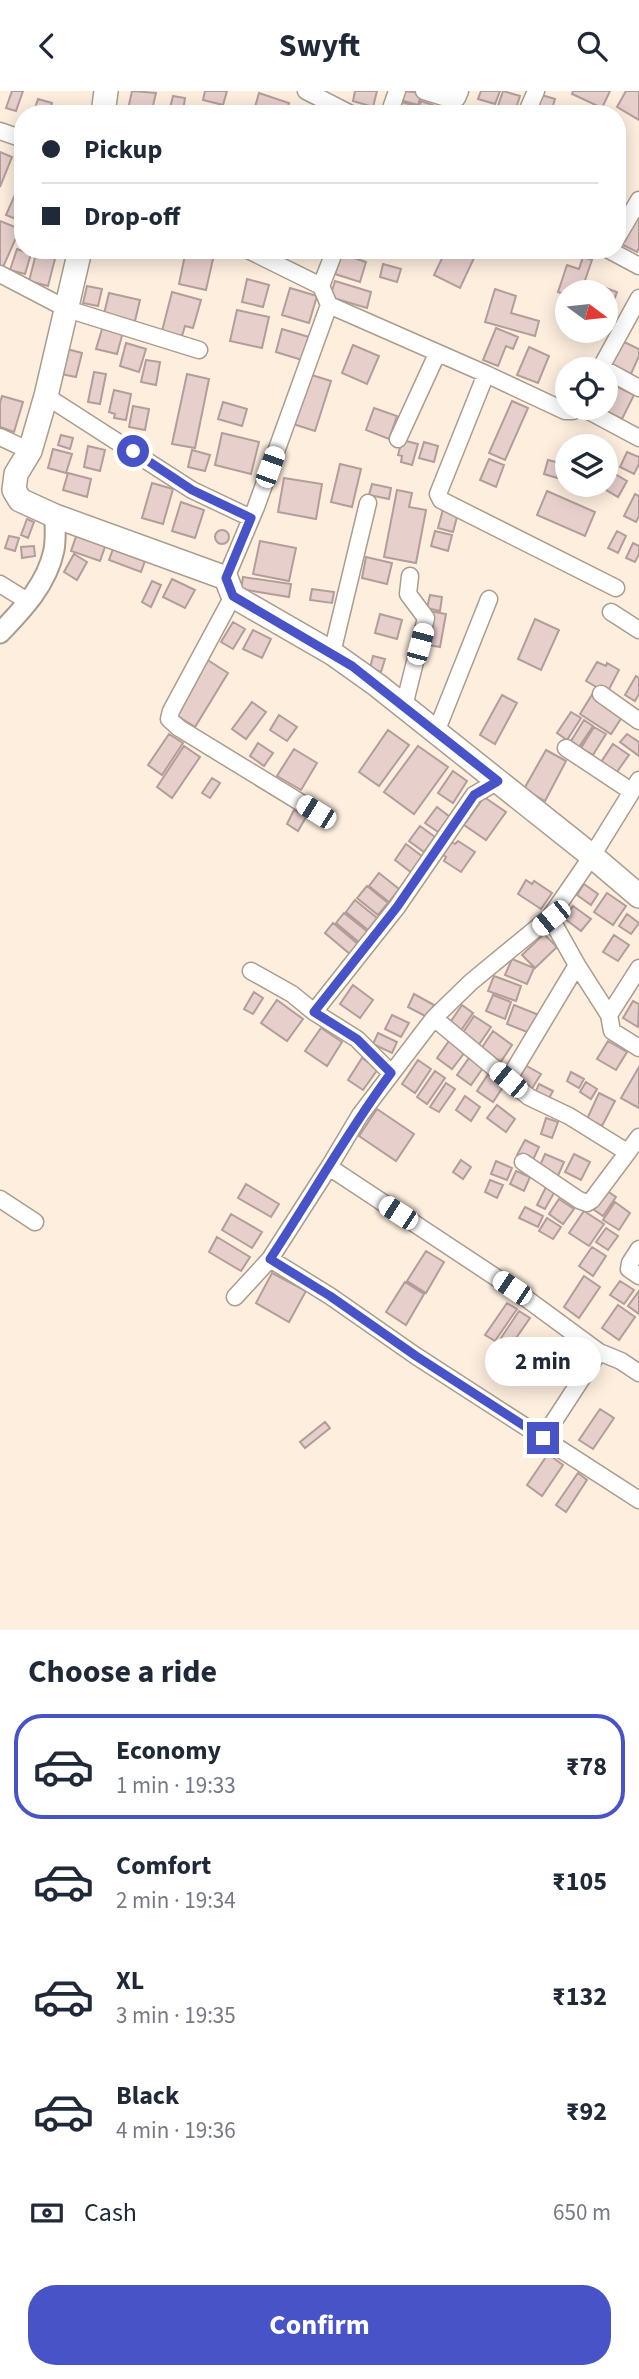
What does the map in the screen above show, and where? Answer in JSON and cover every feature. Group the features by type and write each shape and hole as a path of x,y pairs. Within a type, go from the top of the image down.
{"main road":[{"path":"78,259 46,396 30,451 16,474 14,490 20,500 230,587 332,653 404,706 639,896"}],"street":[{"path":"306,91 331,98"},
{"path":"424,91 453,100 460,91"},
{"path":"626,222 639,200"},
{"path":"266,259 321,286 329,305 555,406"},
{"path":"321,286 332,259"},
{"path":"0,274 67,309 199,350"},
{"path":"609,357 639,298"},
{"path":"316,812 172,724 169,719 230,587 251,518 329,305"},
{"path":"398,439 437,354"},
{"path":"486,373 438,494 447,503 616,588"},
{"path":"618,377 639,388"},
{"path":"46,396 69,408 192,490 251,518"},
{"path":"605,420 639,438"},
{"path":"0,437 30,451"},
{"path":"332,653 368,503"},
{"path":"0,633 29,602 41,583 54,550 55,516"},
{"path":"404,706 426,618 408,594 410,576"},
{"path":"0,584 29,602"},
{"path":"436,732 489,599"},
{"path":"611,612 639,630"},
{"path":"601,694 639,721"},
{"path":"234,1297 270,1259 330,1167 359,1115 434,1018 471,982 551,918 635,786 566,748"},
{"path":"314,1012 397,907 474,795 498,781"},
{"path":"551,918 609,1015 612,1031 639,1048"},
{"path":"508,1080 577,965"},
{"path":"609,1015 639,968"},
{"path":"251,971 292,994 314,1012 357,1039 391,1073"},
{"path":"434,1018 529,1097 569,1116 626,1152"},
{"path":"523,1162 587,1203 639,1137"},
{"path":"330,1167 512,1288 599,1352 621,1361 639,1373"},
{"path":"0,1199 35,1222"},
{"path":"639,1249 629,1269 639,1276"},
{"path":"270,1259 639,1500"},
{"path":"543,1438 599,1352"}],"building":[{"path":"12,91 23,91 18,105 14,105 14,110 6,108"},
{"path":"132,91 156,93 153,105 129,105"},
{"path":"205,91 227,91 223,105 203,100"},
{"path":"355,91 377,91 374,105 353,101"},
{"path":"403,91 422,93 418,105 400,100"},
{"path":"481,91 500,91 495,104 478,99"},
{"path":"503,91 520,96 517,105 498,105"},
{"path":"573,91 610,91 603,105 596,105 572,94"},
{"path":"626,91 639,91 639,120 626,112 626,105 618,105"},
{"path":"259,93 289,103 288,105 256,105"},
{"path":"538,94 555,99 553,105 535,105"},
{"path":"173,96 185,98 184,105 171,105"},
{"path":"38,99 52,103 51,105 36,105"},
{"path":"0,152 12,157 0,187"},
{"path":"14,197 14,218 6,215"},
{"path":"635,217 639,219 637,252 626,246 626,234"},
{"path":"0,221 14,227 14,242 3,267 0,266"},
{"path":"14,258 30,259 25,274 10,270"},
{"path":"35,259 55,259 48,286 29,281"},
{"path":"184,259 213,259 206,290 179,284"},
{"path":"340,259 366,262 360,282 335,274"},
{"path":"442,259 474,259 460,288 434,275"},
{"path":"582,259 592,260 585,280 562,280 567,265 579,269"},
{"path":"383,264 401,269 397,282 380,277"},
{"path":"247,279 269,285 263,307 242,302"},
{"path":"335,281 371,292 367,308 330,297"},
{"path":"87,286 102,289 98,306 83,303"},
{"path":"290,288 317,296 309,323 282,315"},
{"path":"495,289 516,296 511,313 539,321 535,336 485,322"},
{"path":"172,292 201,300 193,328 185,326 182,336 162,331"},
{"path":"109,293 140,300 134,325 103,318"},
{"path":"237,310 269,317 262,348 230,341"},
{"path":"103,326 123,332 117,354 96,349"},
{"path":"496,328 518,337 513,349 506,346 498,366 483,360"},
{"path":"282,329 309,337 302,360 276,352"},
{"path":"622,341 639,349 639,356 631,374 618,368 618,357 614,357"},
{"path":"126,343 146,349 139,372 120,366"},
{"path":"353,345 379,356 367,384 342,373"},
{"path":"529,347 549,356 538,383 517,375"},
{"path":"67,349 82,353 76,377 61,374"},
{"path":"146,360 160,362 156,385 141,382"},
{"path":"94,372 106,374 100,404 88,402"},
{"path":"305,373 331,381 315,431 290,423"},
{"path":"187,374 209,379 195,448 172,444"},
{"path":"618,387 634,395 622,419 618,417"},
{"path":"114,390 131,394 126,420 114,418 115,414 109,412"},
{"path":"2,396 23,402 14,432 0,427"},
{"path":"512,401 528,408 505,460 489,453"},
{"path":"223,402 247,409 242,426 218,419"},
{"path":"133,406 149,409 145,430 129,427"},
{"path":"374,408 397,416 389,439 366,430"},
{"path":"222,433 259,442 251,474 215,465"},
{"path":"61,435 73,438 70,449 58,445"},
{"path":"402,440 418,444 412,465 401,462 402,456 398,455"},
{"path":"424,442 438,446 434,462 419,458"},
{"path":"88,446 105,450 100,471 84,467"},
{"path":"53,449 72,454 66,473 48,468"},
{"path":"192,450 210,455 205,471 188,467"},
{"path":"627,452 639,457 634,474 620,467"},
{"path":"489,459 504,465 496,487 480,480"},
{"path":"548,460 555,462 555,477 544,474"},
{"path":"340,464 361,469 352,507 331,502"},
{"path":"68,473 91,479 87,497 63,490"},
{"path":"618,476 627,481 618,497"},
{"path":"284,478 322,484 316,519 278,512"},
{"path":"152,483 173,489 163,524 142,518"},
{"path":"372,484 391,488 389,499 369,495"},
{"path":"397,490 412,493 409,507 426,510 416,563 384,557"},
{"path":"547,491 555,497 595,512 585,536 537,515"},
{"path":"635,494 639,496 639,516 636,522 624,516"},
{"path":"181,502 204,510 195,538 172,531"},
{"path":"443,509 458,513 453,532 438,528"},
{"path":"27,519 34,522 28,538 21,535"},
{"path":"219,530 225,530 229,537 225,544 219,544 215,540 215,534"},
{"path":"78,531 107,541 100,561 71,551"},
{"path":"435,531 452,535 448,551 431,546"},
{"path":"617,531 626,536 618,553 608,548"},
{"path":"9,536 19,538 15,551 5,548"},
{"path":"260,541 296,548 289,581 253,574"},
{"path":"633,543 639,546 635,562 626,558"},
{"path":"34,546 35,556 22,558 21,547"},
{"path":"113,549 145,561 141,572 109,560"},
{"path":"74,554 87,562 77,580 64,572"},
{"path":"366,557 392,563 387,584 362,578"},
{"path":"243,577 291,584 289,597 241,589"},
{"path":"172,579 195,590 185,608 163,597"},
{"path":"152,581 161,585 151,607 142,602"},
{"path":"312,589 334,592 332,603 310,600"},
{"path":"430,595 442,597 440,611 427,608"},
{"path":"429,611 446,614 440,647 423,644"},
{"path":"380,614 402,620 397,639 375,633"},
{"path":"535,619 559,630 541,670 518,659"},
{"path":"233,622 245,629 233,649 221,642"},
{"path":"253,630 271,639 262,658 243,649"},
{"path":"373,656 385,659 381,672 370,668"},
{"path":"206,659 228,673 195,727 173,713"},
{"path":"597,662 606,666 607,663 619,670 607,693 586,681"},
{"path":"636,676 639,678 639,694 635,701 625,695"},
{"path":"593,693 624,714 611,734 580,714"},
{"path":"502,695 517,703 495,744 480,735"},
{"path":"252,702 266,712 246,739 232,729"},
{"path":"571,712 581,718 567,740 557,733"},
{"path":"279,715 297,727 287,741 270,730"},
{"path":"584,720 593,726 579,747 571,741"},
{"path":"594,727 606,734 593,755 581,748"},
{"path":"388,730 409,745 379,786 359,772"},
{"path":"169,734 183,743 162,775 148,765"},
{"path":"627,734 639,742 639,756 620,742"},
{"path":"258,743 273,753 264,766 250,756"},
{"path":"613,744 629,755 614,776 599,765"},
{"path":"184,746 200,757 172,798 157,787"},
{"path":"418,746 448,767 414,814 384,792"},
{"path":"294,749 317,763 301,790 277,776"},
{"path":"546,750 566,761 545,801 524,789"},
{"path":"453,771 467,781 453,803 438,793"},
{"path":"212,778 220,783 210,798 202,793"},
{"path":"484,797 506,812 486,840 464,825"},
{"path":"437,807 450,817 438,832 425,823"},
{"path":"294,810 306,817 298,831 287,824"},
{"path":"420,826 435,837 424,852 409,841"},
{"path":"450,841 455,844 458,841 475,852 461,872 444,861 446,857 441,854"},
{"path":"406,844 423,857 412,873 395,860"},
{"path":"379,873 399,889 389,902 369,886"},
{"path":"526,880 532,884 534,881 552,893 541,909 518,894"},
{"path":"584,884 598,894 591,905 577,895"},
{"path":"367,886 388,903 378,915 357,898"},
{"path":"607,893 626,906 613,925 594,912"},
{"path":"355,900 377,918 368,930 346,912"},
{"path":"573,906 591,919 581,931 564,918"},
{"path":"344,913 368,932 360,943 336,923"},
{"path":"627,914 639,923 631,934 619,926"},
{"path":"333,923 358,944 350,954 325,933"},
{"path":"544,934 557,947 535,968 522,955"},
{"path":"614,935 629,945 618,961 603,952"},
{"path":"512,959 534,968 527,984 505,975"},
{"path":"494,976 521,986 516,1001 488,991"},
{"path":"353,985 373,1000 360,1018 340,1004"},
{"path":"254,992 263,998 253,1014 244,1009"},
{"path":"414,994 434,1005 427,1017 408,1007"},
{"path":"493,995 511,1002 505,1019 486,1011"},
{"path":"277,1000 303,1019 287,1041 261,1023"},
{"path":"633,1001 639,1004 638,1027 623,1018"},
{"path":"462,1005 473,1013 460,1032 449,1024"},
{"path":"514,1005 539,1015 532,1034 507,1024"},
{"path":"392,1015 409,1023 401,1037 385,1029"},
{"path":"474,1016 491,1027 478,1046 462,1034"},
{"path":"321,1028 342,1042 327,1066 305,1051"},
{"path":"493,1031 512,1045 500,1063 481,1049"},
{"path":"378,1033 397,1042 392,1053 373,1044"},
{"path":"449,1041 465,1052 452,1069 437,1058"},
{"path":"608,1041 627,1052 616,1070 597,1059"},
{"path":"362,1058 378,1069 363,1090 348,1080"},
{"path":"469,1058 483,1068 471,1085 457,1075"},
{"path":"418,1060 431,1069 415,1093 402,1084"},
{"path":"525,1065 541,1074 531,1090 516,1081"},
{"path":"639,1067 639,1108 621,1098"},
{"path":"435,1071 445,1078 427,1104 417,1097"},
{"path":"571,1072 584,1079 579,1088 567,1081"},
{"path":"489,1073 505,1084 493,1102 477,1091"},
{"path":"586,1082 597,1089 591,1099 580,1092"},
{"path":"446,1083 455,1089 439,1112 430,1107"},
{"path":"539,1084 553,1091 547,1102 534,1095"},
{"path":"599,1093 615,1101 602,1126 587,1119"},
{"path":"465,1096 480,1107 471,1121 456,1110"},
{"path":"497,1105 515,1119 506,1132 487,1118"},
{"path":"377,1109 414,1134 396,1161 359,1136"},
{"path":"546,1118 558,1122 552,1138 541,1134"},
{"path":"525,1140 539,1147 532,1162 517,1155"},
{"path":"545,1154 564,1162 557,1178 538,1170"},
{"path":"574,1154 590,1162 581,1180 565,1172"},
{"path":"461,1160 471,1167 463,1179 453,1172"},
{"path":"496,1161 512,1168 507,1180 491,1174"},
{"path":"516,1171 530,1177 524,1191 510,1184"},
{"path":"490,1180 503,1185 497,1198 485,1192"},
{"path":"246,1184 279,1204 271,1217 238,1198"},
{"path":"546,1187 555,1191 545,1209 537,1205"},
{"path":"603,1188 616,1197 603,1216 590,1207"},
{"path":"559,1199 574,1209 563,1224 549,1214"},
{"path":"615,1202 630,1213 619,1230 603,1220"},
{"path":"525,1207 543,1216 538,1227 519,1218"},
{"path":"584,1211 604,1224 589,1246 569,1233"},
{"path":"231,1214 262,1232 252,1248 222,1230"},
{"path":"547,1218 561,1227 553,1239 539,1231"},
{"path":"606,1228 618,1236 608,1250 596,1242"},
{"path":"217,1237 250,1257 241,1271 209,1252"},
{"path":"592,1247 606,1256 593,1276 579,1266"},
{"path":"426,1251 444,1262 426,1293 407,1281"},
{"path":"272,1273 306,1291 289,1322 256,1303"},
{"path":"584,1276 600,1287 579,1318 564,1307"},
{"path":"620,1281 634,1290 624,1304 610,1295"},
{"path":"405,1282 424,1294 406,1325 386,1312"},
{"path":"639,1291 639,1314 628,1306"},
{"path":"507,1303 517,1309 495,1341 485,1335"},
{"path":"618,1305 635,1317 619,1340 602,1328"},
{"path":"519,1311 530,1318 509,1348 499,1341"},
{"path":"600,1409 614,1418 593,1449 579,1440"},
{"path":"325,1422 330,1428 305,1448 300,1442"},
{"path":"548,1454 563,1465 542,1496 527,1485"},
{"path":"578,1473 587,1480 566,1512 556,1505"}],"route":[{"path":"133,451 192,490 251,518 226,578 233,596 352,666 498,781 474,795 397,907 314,1012 357,1039 391,1073 359,1115 330,1167 270,1259 543,1438"}]}
